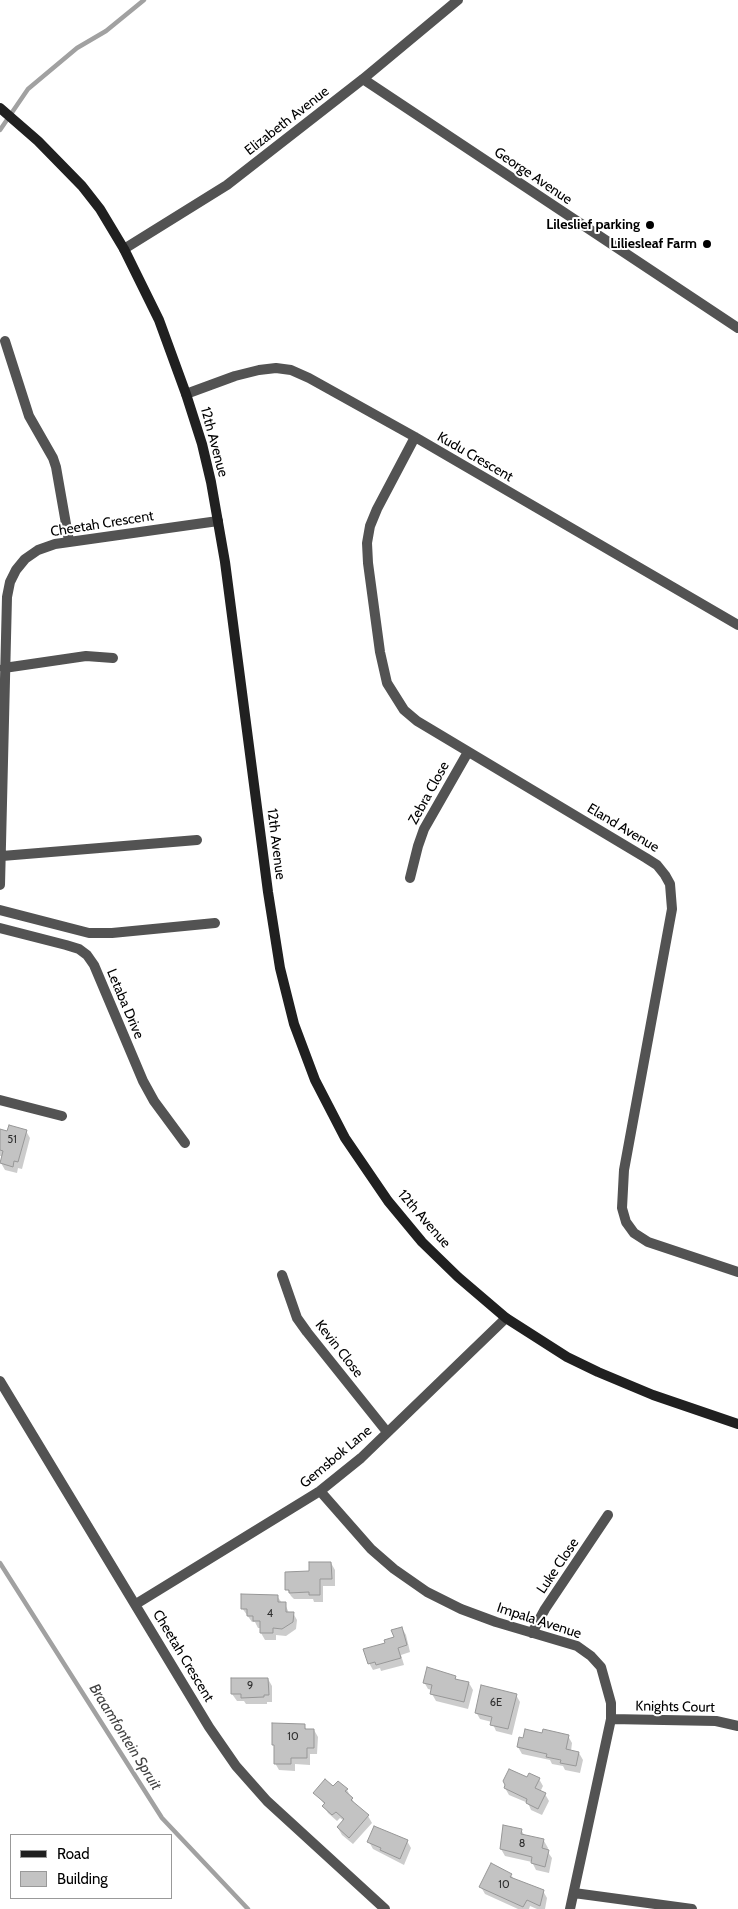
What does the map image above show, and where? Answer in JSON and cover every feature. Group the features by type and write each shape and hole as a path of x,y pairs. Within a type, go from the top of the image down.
{"street":[{"name":"Elizabeth Avenue","path":"124,249 227,185 363,79 458,0"},
{"name":"George Avenue","path":"363,79 738,328"},
{"name":"12th Avenue","path":"0,108 38,141 82,186 100,209 124,249 159,320 186,394 202,444 218,521 280,968 294,1024 315,1080 345,1138 388,1201 422,1242 458,1277 506,1318 568,1357 598,1372 653,1395 738,1424"},
{"path":"5,341 29,416 53,458 56,467 69,541"},
{"name":"Kudu Crescent","path":"186,394 235,376 259,370 276,368 291,370 309,378 415,437 738,625"},
{"name":"Eland Avenue","path":"415,437 377,509 370,526 367,543 368,563 383,668 387,683 404,710 417,721 652,861 670,884 672,909 624,1170 622,1208 626,1222 634,1233 648,1242 738,1272"},
{"name":"Cheetah Crescent","path":"0,885 7,597 10,582 16,570 25,559 38,550 55,544 218,521"},
{"path":"4,668 86,656 114,658"},
{"name":"Zebra Close","path":"410,878 424,829 468,752"},
{"path":"2,856 197,840"},
{"path":"0,910 89,933 112,933 215,923"},
{"name":"Letaba Drive","path":"0,928 72,947 87,955 94,965 143,1081 154,1101 184,1143"},
{"path":"0,1100 62,1116"},
{"name":"Kevin Close","path":"282,1275 298,1318 306,1332 387,1432"},
{"name":"Gemsbok Lane","path":"136,1604 320,1491 361,1458 506,1318"},
{"name":"Cheetah Crescent","path":"0,1381 209,1727 236,1766 267,1800 385,1909"},
{"name":"Impala Avenue","path":"320,1491 371,1549 394,1569 427,1592 462,1609 532,1633 578,1646 601,1668 607,1683 611,1703 611,1719 570,1909"},
{"name":"Luke Close","path":"532,1633 545,1609 608,1515"},
{"name":"Knights Court","path":"611,1719 716,1721 738,1726"},
{"path":"574,1893 692,1909"}],"building":[{"path":"9,1125 27,1130 18,1162 14,1161 13,1167 0,1163 3,1151 0,1150 0,1129 7,1131"},
{"path":"309,1562 331,1562 332,1579 320,1579 320,1595 309,1595 309,1592 289,1593 289,1590 285,1590 285,1572 309,1571"},
{"path":"241,1594 278,1595 278,1602 286,1602 286,1612 294,1612 293,1622 282,1629 273,1628 273,1633 260,1633 260,1621 253,1621 253,1616 247,1616 247,1609 241,1609"},
{"path":"402,1627 407,1645 398,1648 401,1658 376,1665 375,1662 368,1664 363,1649 385,1643 384,1640 394,1637 391,1630"},
{"path":"427,1667 456,1676 455,1679 469,1682 464,1702 430,1694 432,1685 423,1683"},
{"path":"231,1678 268,1678 269,1695 241,1698 241,1694 231,1694"},
{"path":"481,1685 517,1694 508,1729 490,1725 492,1717 475,1713"},
{"path":"272,1723 305,1724 305,1729 314,1729 314,1748 307,1748 307,1758 291,1758 291,1764 274,1764"},
{"path":"525,1729 542,1733 543,1729 569,1735 566,1749 579,1752 576,1766 560,1763 561,1760 546,1757 547,1754 517,1747 519,1737 523,1738"},
{"path":"509,1769 527,1777 529,1773 540,1778 535,1788 546,1793 538,1809 526,1803 527,1799 504,1788 503,1781"},
{"path":"325,1779 333,1786 338,1781 348,1789 345,1791 353,1798 351,1800 369,1815 349,1838 337,1827 344,1819 336,1812 332,1815 322,1806 325,1803 313,1793"},
{"path":"503,1825 522,1829 521,1834 544,1839 542,1848 549,1850 545,1867 531,1863 532,1857 500,1849"},
{"path":"374,1826 408,1840 400,1859 367,1842"},
{"path":"491,1863 512,1874 510,1877 544,1890 540,1906 527,1900 523,1907 479,1887"}],"waterway":[{"name":"Braamfontein Spruit","path":"0,130 28,89 77,48 106,31 144,0"},
{"name":"Braamfontein Spruit","path":"0,1563 162,1818 248,1909"}],"place":[{"name":"Lileslief parking","path":"650,225"},
{"name":"Liliesleaf Farm","path":"707,244"}]}
